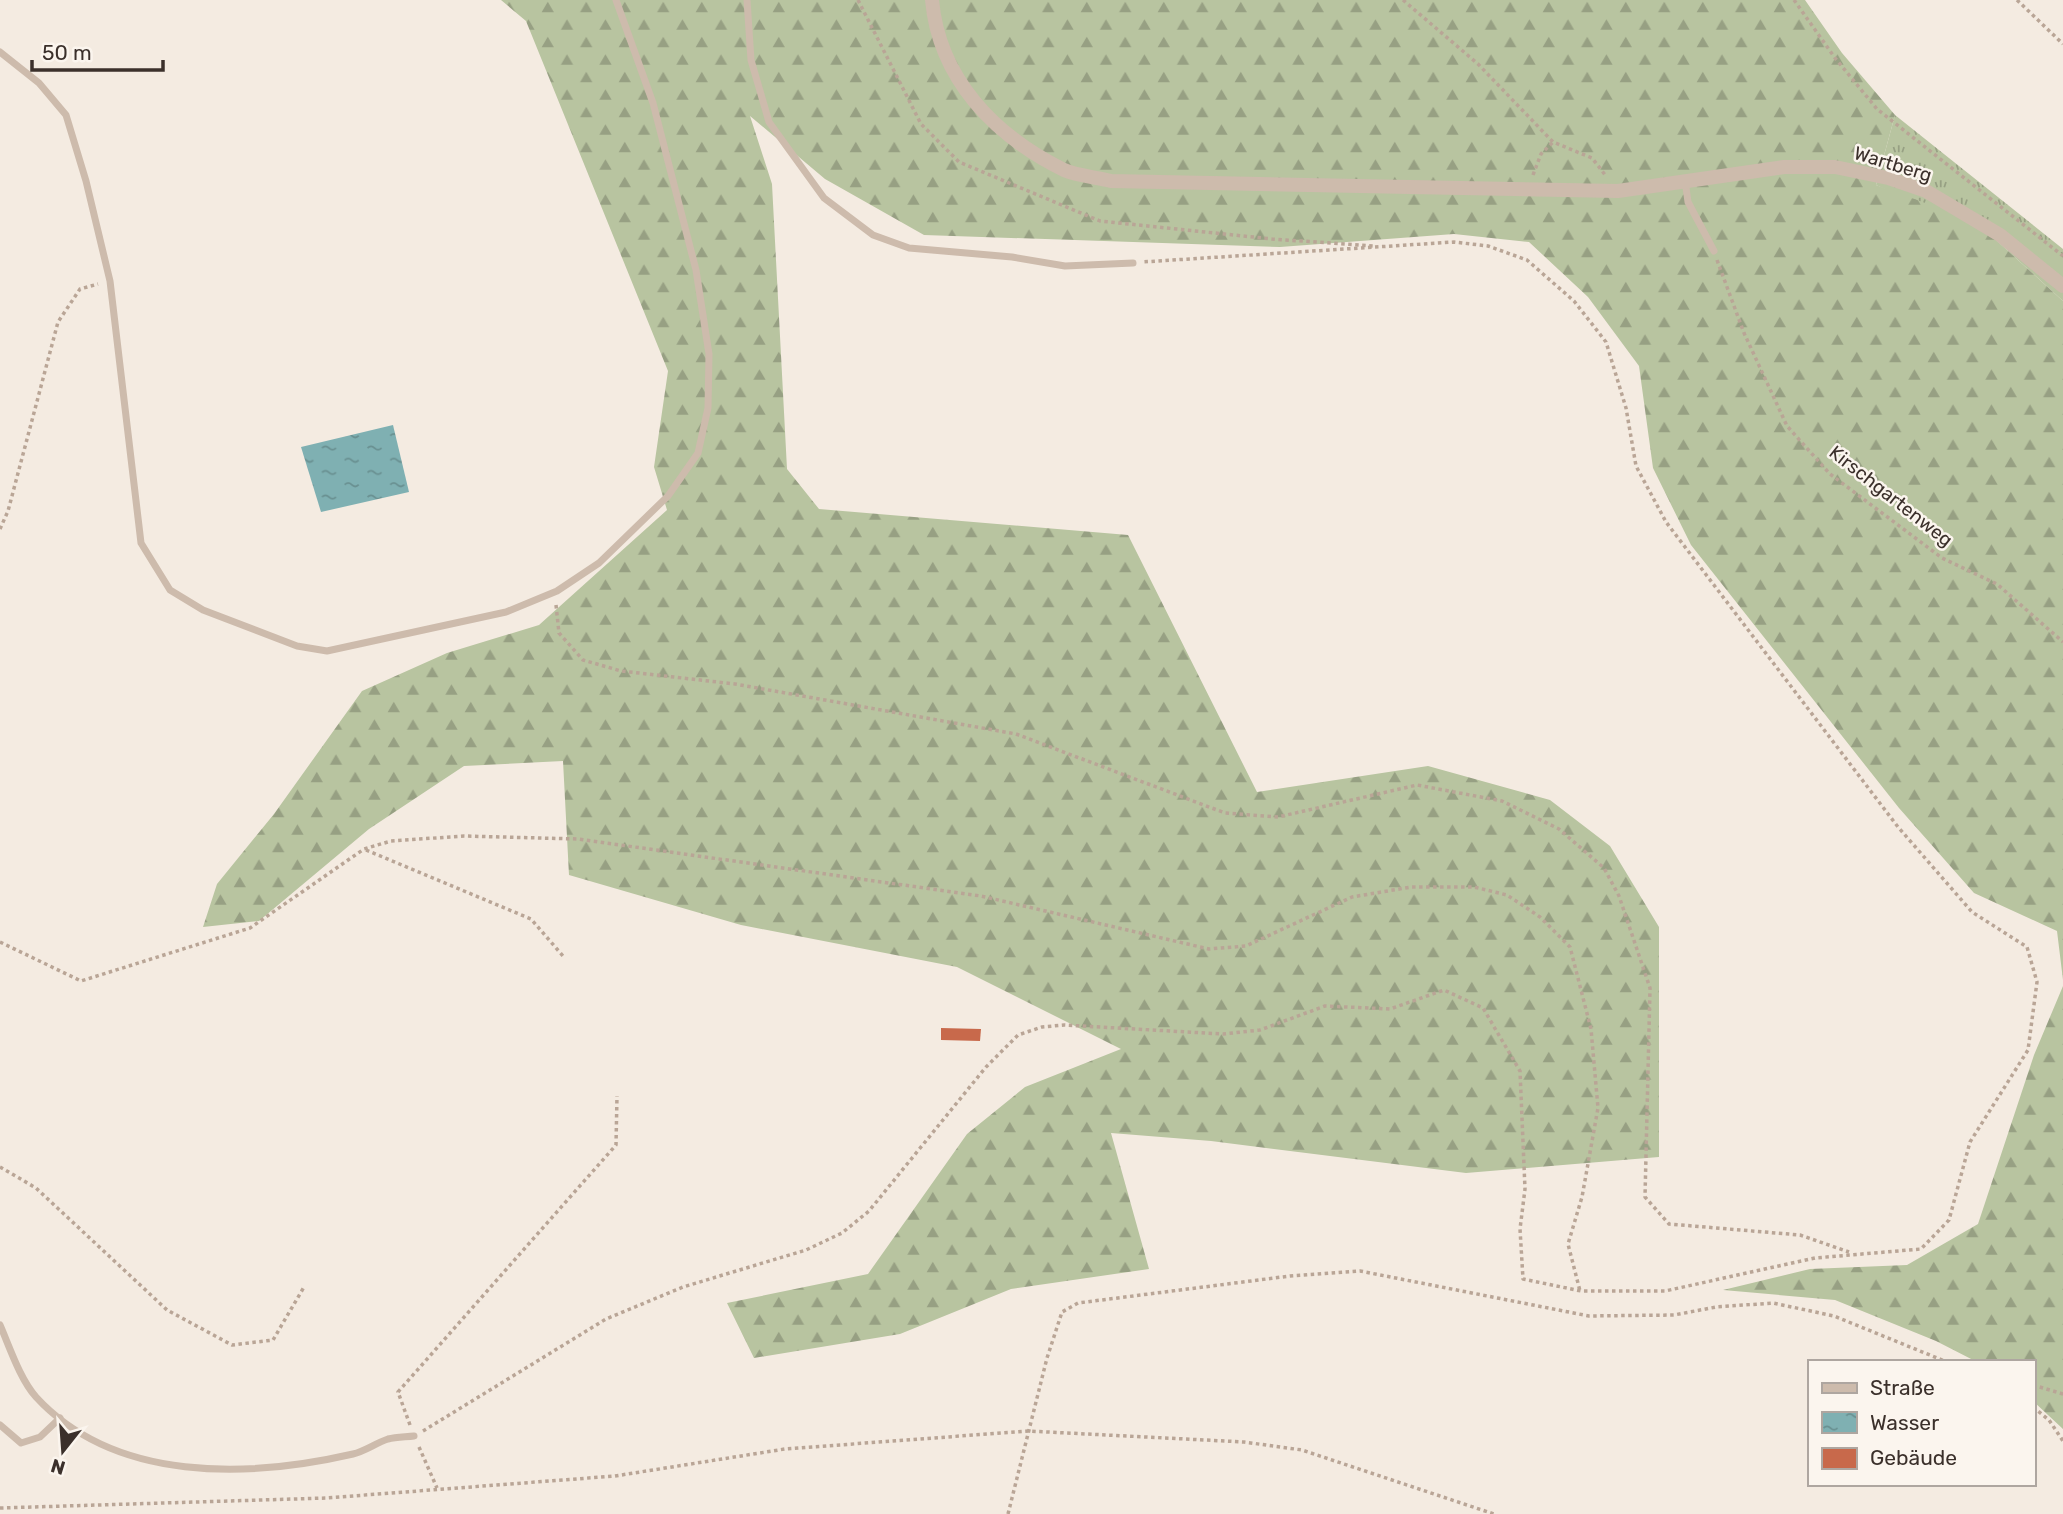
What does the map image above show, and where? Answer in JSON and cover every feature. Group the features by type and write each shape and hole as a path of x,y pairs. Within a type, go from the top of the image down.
{"street":[{"name":"Wartberg","path":"932,0 945,56 964,90 990,121 1023,146 1066,171 1111,181 1618,191 1685,179 1784,167 1835,167 1888,178 1926,191 2000,235 2063,286"}],"lane":[{"path":"0,52 39,83 66,115 86,181 110,281 141,543 170,590 203,610 297,646 327,651 506,612 557,591 599,563 668,496 698,453 708,408 709,354 696,270 653,103 617,0"},
{"path":"747,0 751,60 769,122 824,198 873,235 909,248 1012,257 1065,266 1133,263"},
{"path":"1685,179 1688,202 1714,251"},
{"path":"0,1325 34,1396 60,1418 106,1448 153,1464 207,1468 286,1465 356,1453 389,1438 414,1436"},
{"path":"0,1425 21,1443 40,1437 60,1418"}],"path":[{"path":"1404,0 1478,64 1553,142 1592,158 1618,191"},
{"path":"1794,0 1835,58 1877,109 2063,256"},
{"path":"2017,0 2063,44"},
{"path":"1527,191 1541,154 1553,142"},
{"path":"414,1436 606,1319 683,1287 806,1250 842,1233 869,1211 886,1192 986,1067 1018,1035 1042,1027 1115,1026 1223,1034 1261,1030 1325,1006 1390,1009 1444,990 1483,1008 1520,1071 1525,1189 1520,1229 1523,1279 1580,1291 1665,1291 1851,1253 1921,1250 1949,1220 1970,1142 2028,1050 2038,982 2027,947 1972,912 1898,827 1666,522 1636,466 1626,408 1606,342 1574,301 1527,260 1488,246 1454,242 1133,263"},
{"name":"Kirschgartenweg","path":"1714,251 1744,333 1787,426 1830,474 1942,558 1997,584 2063,642"},
{"path":"0,529 8,511 58,322 80,289 110,281"},
{"path":"557,591 559,633 583,660 621,671 735,684 1016,734 1225,813 1278,817 1418,785 1502,801 1559,829 1604,868 1619,896 1650,988 1645,1197 1669,1224 1800,1234 1851,1253"},
{"path":"0,942 81,981 250,928 364,849 391,841 464,836 578,839 981,896 1209,949 1246,946 1352,897 1411,887 1474,887 1507,895 1540,917 1570,947 1591,1029 1598,1108 1582,1197 1568,1244 1580,1291"},
{"path":"364,849 531,919 563,956"},
{"path":"438,1488 397,1392 616,1145 617,1096"},
{"path":"0,1167 36,1188 167,1310 232,1345 273,1340 304,1286"},
{"path":"1008,1514 1028,1431 1062,1312 1078,1303 1290,1276 1360,1271 1589,1316 1674,1315 1716,1307 1773,1303 1833,1316 1942,1360"},
{"path":"2035,1386 2063,1394"},
{"path":"2035,1409 2049,1420 2063,1441"},
{"path":"0,1508 326,1498 615,1476 785,1449 1028,1431 1244,1442 1302,1450 1494,1514"}],"green space":[{"path":"501,0 1805,0 1842,53 1895,115 1876,185 1939,208 1996,240 2063,301 2063,980 2057,931 1974,893 1899,808 1691,545 1653,468 1639,366 1588,297 1529,242 1454,234 1280,247 924,235 825,179 750,116 772,184 787,469 819,509 1128,535 1257,792 1428,766 1550,800 1610,846 1659,927 1659,1157 1466,1173 1211,1141 1111,1133 1149,1269 1011,1289 900,1334 754,1358 727,1303 868,1274 967,1134 1025,1087 1121,1049 957,967 741,925 569,875 563,761 464,766 369,829 259,921 203,927 217,884 274,814 362,691 447,653 539,625 667,510 654,467 668,371 526,21"},
{"path":"1895,115 2063,249 2063,301 1996,240 1876,185"},
{"path":"2063,986 2063,1429 2035,1403 2035,1360 1973,1360 1936,1341 1835,1300 1723,1290 1810,1269 1907,1265 1978,1224 2034,1055"}],"water":[{"path":"393,425 409,492 321,512 301,447"}],"building":[{"path":"941,1028 981,1029 980,1041 941,1040"}]}
